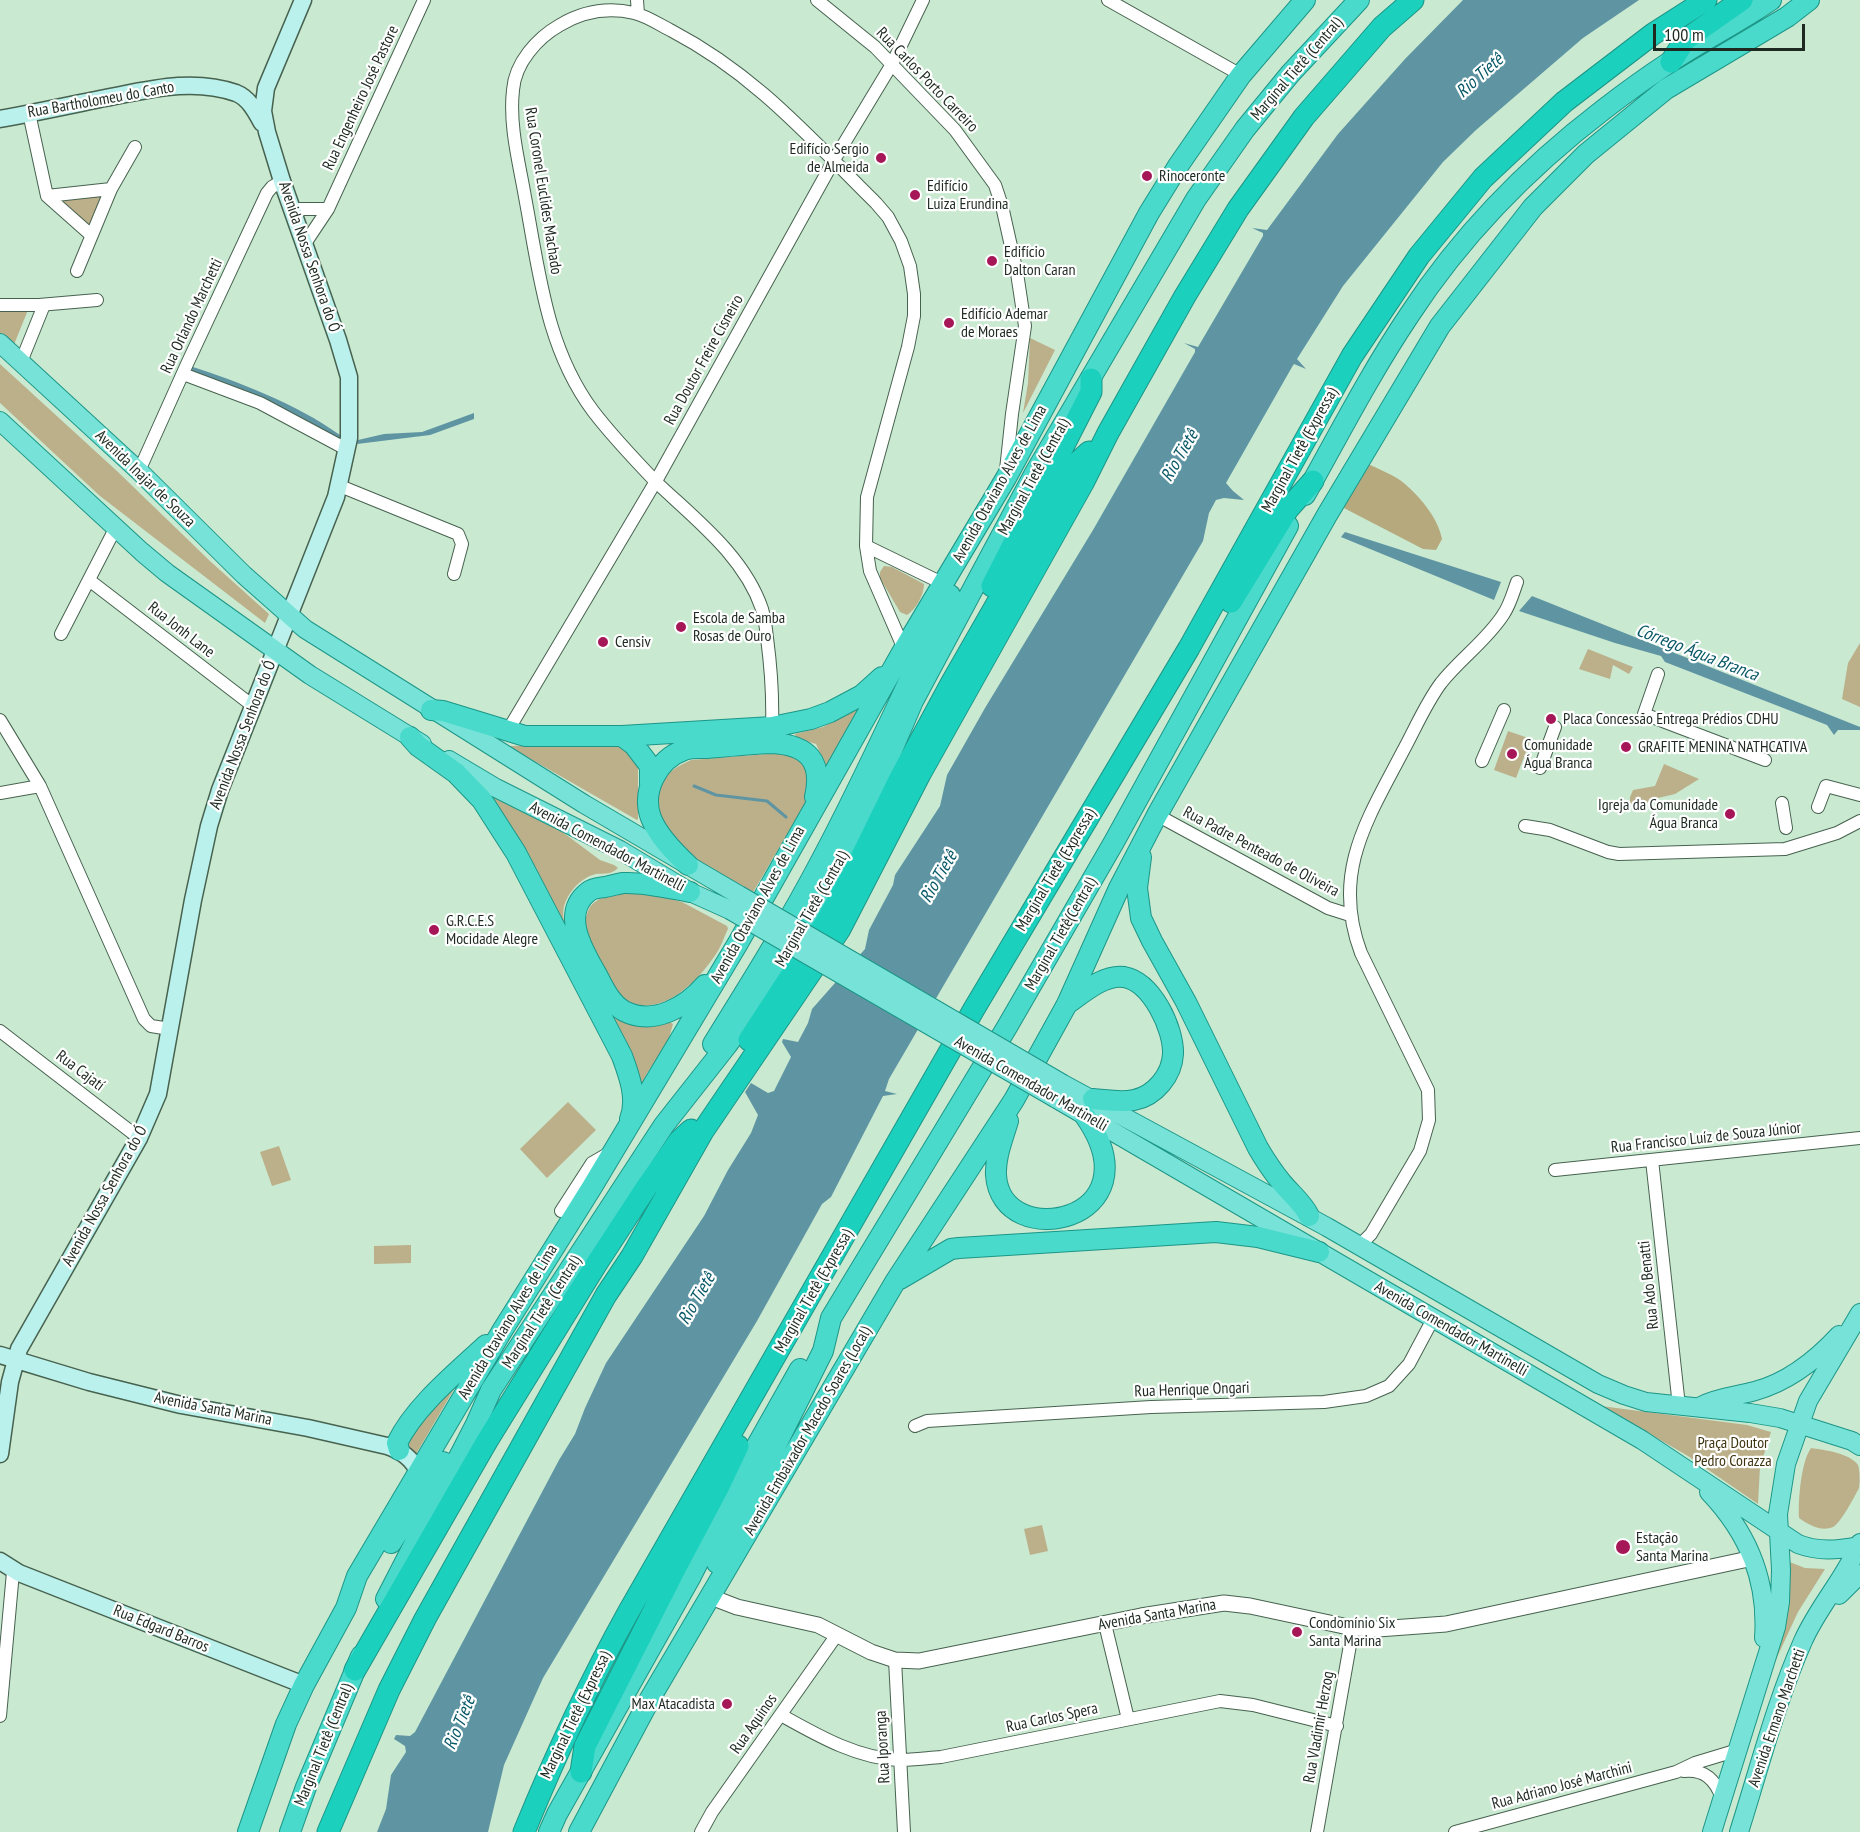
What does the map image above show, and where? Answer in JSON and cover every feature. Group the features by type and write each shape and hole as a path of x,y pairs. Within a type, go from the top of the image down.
{"highway":[{"name":"Avenida Otaviano Alves de Lima","path":"248,1832 286,1724 304,1685 346,1608 357,1576 502,1331 738,943 904,648 1006,478 1149,213 1178,166 1241,75 1305,0"},
{"name":"Marginal Tietê (Central)","path":"290,1832 306,1786 393,1584 476,1424 491,1390 664,1125 755,1006 862,818 913,701 1036,471 1171,240 1226,156 1290,74 1359,0"},
{"path":"606,1295 632,1256 703,1131 840,928 921,774 1083,483 1108,433 1185,296 1238,209 1304,117 1382,27 1413,0"},
{"name":"Marginal Tietê (Expressa)","path":"524,1832 598,1665 974,1009 1189,648 1352,356 1419,256 1483,178 1564,102 1653,34 1706,0"},
{"path":"1671,62 1685,40 1742,0"},
{"path":"1114,842 1381,359 1411,312 1468,237 1526,177 1602,111 1671,62 1771,0"},
{"path":"1114,842 1132,827 1239,650 1268,618 1440,326 1533,207 1586,154 1666,89 1787,17 1809,0"},
{"path":"1787,17 1821,0"},
{"path":"952,682 956,661 1091,392 1091,379"},
{"name":"Marginal Tietê (Central)","path":"691,1130 825,922 854,872 899,780 952,682 1078,462 1108,433"},
{"path":"1056,870 1085,843 1288,509 1313,482"},
{"path":"664,1125 768,955 823,858 953,588 956,564"},
{"name":"Avenida Embaixador Macedo Soares (Local)","path":"579,1832 645,1707 895,1282 1014,1100 1067,1004 1119,888 1157,815 1268,618"},
{"path":"431,710 443,711 525,736 622,736 772,728 811,719 846,705 862,695 893,668"},
{"path":"622,736 634,745 650,766 651,817 664,839 688,865"},
{"path":"410,737 418,746 456,773 482,800 516,853 622,1056 631,1083 633,1100 633,1113 627,1128"},
{"path":"650,784 659,769 685,749 785,744 803,750 816,766 818,781 812,809"},
{"path":"1145,838 1138,875 1141,918 1186,1002 1258,1148 1309,1216"},
{"name":"Marginal Tietê(Central)","path":"831,1318 1007,1027 1114,842"},
{"path":"690,892 644,884 620,883 596,888 588,892 579,902 575,916 580,944 616,1004 624,1011 641,1016 657,1016 670,1012 701,990 738,943"},
{"path":"1014,1100 999,1151 996,1176 1003,1197 1012,1208 1021,1214 1035,1218 1054,1219 1074,1214 1087,1206 1098,1192 1103,1180 1104,1155 1089,1108 1146,1097 1159,1087 1168,1073 1173,1057 1173,1044 1157,1004 1146,989 1135,980 1123,977 1097,984 1067,1004"},
{"path":"328,1832 399,1670 606,1295 632,1238 691,1130"},
{"path":"355,1670 487,1441 597,1263 679,1141 691,1130"},
{"path":"895,1282 951,1249 981,1246 1216,1232 1258,1238 1319,1252"},
{"path":"710,1598 712,1571 823,1351 831,1318"},
{"path":"549,1832 691,1576 772,1417 831,1318"},
{"path":"399,1450 397,1443 409,1422 454,1375 502,1331"},
{"path":"346,1608 366,1583 491,1390"},
{"path":"581,1772 585,1746 740,1443 749,1403"}],"main road":[{"name":"Avenida Nossa Senhora do Ó","path":"0,1454 4,1355 27,1334 139,1138 158,1094 193,900 209,826 220,790 340,486 348,450 349,377 339,340 282,181 263,111 272,73 303,0"},
{"path":"237,93 250,90 272,73"},
{"name":"Rua Bartholomeu do Canto","path":"0,119 157,88 184,85 237,93"},
{"name":"Avenida Nossa Senhora do Ó","path":"237,93 250,103 267,132"},
{"name":"Avenida Inajar de Souza","path":"0,343 139,471 229,561 289,615"},
{"path":"0,421 167,573 275,651"},
{"name":"Avenida Comendador Martinelli","path":"289,615 305,629 431,710 688,865 734,903 1089,1108 1319,1252 1642,1440 1778,1532"},
{"name":"Avenida Comendador Martinelli","path":"275,651 410,737 496,788 620,850 690,892 734,903"},
{"name":"Avenida Comendador Martinelli","path":"1089,1108 1309,1216 1598,1384 1646,1402 1750,1413 1800,1424"},
{"path":"1688,1407 1756,1391 1782,1380 1816,1359 1857,1318"},
{"path":"1857,1318 1808,1401 1792,1444 1781,1485 1778,1532 1811,1549 1839,1550 1860,1545"},
{"name":"Avenida Santa Marina","path":"4,1355 89,1382 181,1405 309,1428 399,1450"},
{"path":"1800,1424 1852,1441 1860,1446"},
{"path":"399,1450 409,1457 419,1472"},
{"path":"1685,1467 1723,1507 1743,1538 1762,1584 1765,1611 1764,1639 1756,1685"},
{"name":"Avenida Ermano Marchetti","path":"1712,1832 1756,1685 1771,1647 1780,1602 1781,1559 1778,1532"},
{"name":"Avenida Ermano Marchetti","path":"1739,1832 1788,1678 1804,1640 1860,1545"},
{"name":"Rua Edgard Barros","path":"8,1569 304,1685"},
{"path":"1816,1617 1860,1574"}],"street":[{"name":"Rua Engenheiro José Pastore","path":"304,245 328,209 424,0"},
{"path":"637,0 638,14"},
{"name":"Rua Carlos Porto Carreiro","path":"817,0 870,43 956,130 995,185 1017,273 1025,326 1012,414 1006,478"},
{"name":"Rua Doutor Freire Cisneiro","path":"507,732 656,481 834,160 892,64 923,0"},
{"path":"1108,0 1241,75"},
{"name":"Rua Coronel Euclides Machado","path":"772,728 772,675 762,608 748,579 717,540 618,442 592,409 574,382 549,324 512,123 513,87 520,66 534,45 552,29 571,19 593,12 616,10 638,14 693,42 743,76 790,116 888,217 901,240 910,266 914,316 908,347 867,497 866,546 870,571 904,648"},
{"path":"29,113 47,196 91,235"},
{"path":"77,271 111,189 135,147"},
{"name":"Rua Orlando Marchetti","path":"139,471 267,193 282,181"},
{"path":"47,196 111,189"},
{"path":"292,209 328,209"},
{"path":"0,305 42,305 97,300"},
{"path":"21,362 42,305"},
{"path":"183,374 260,403 348,450"},
{"path":"340,486 458,534 462,544 454,574"},
{"path":"61,634 116,527"},
{"path":"866,546 944,584"},
{"name":"Rua Jonh Lane","path":"89,580 253,706"},
{"path":"1359,1246 1371,1234 1420,1151 1429,1120 1429,1100 1428,1090 1414,1059 1353,933 1349,892 1352,865 1359,839 1375,805 1440,684 1504,613 1517,582"},
{"path":"1658,674 1644,714 1765,760"},
{"path":"1482,761 1504,710"},
{"path":"0,720 40,786 144,1019 151,1026 170,1029"},
{"path":"1540,768 1555,728"},
{"path":"0,793 40,786"},
{"path":"1818,807 1826,786 1860,795"},
{"path":"1782,803 1786,828"},
{"name":"Rua Padre Penteado de Oliveira","path":"1157,815 1328,908 1350,915"},
{"path":"1525,826 1550,830 1619,854 1785,849 1837,833 1860,820"},
{"name":"Rua Cajatí","path":"0,1031 139,1138"},
{"name":"Rua Francisco Luíz de Souza Júnior","path":"1555,1170 1860,1138"},
{"path":"561,1211 592,1163 614,1150"},
{"name":"Rua Ado Benatti","path":"1652,1160 1688,1407"},
{"name":"Rua Henrique Ongari","path":"915,1426 927,1421 1151,1407 1324,1402 1366,1396 1389,1386 1409,1364 1433,1319"},
{"name":"Avenida Santa Marina","path":"710,1598 737,1607 818,1625 871,1652 896,1660 919,1660 1141,1616 1224,1603 1250,1606 1353,1628 1378,1629 1446,1623 1753,1558"},
{"path":"0,1716 8,1569"},
{"path":"1105,1624 1128,1719"},
{"name":"Rua Vladimir Herzog","path":"1317,1832 1353,1628"},
{"name":"Rua Aquinos","path":"701,1832 712,1812 836,1636"},
{"name":"Rua Iporanga","path":"896,1660 904,1832"},
{"name":"Rua Carlos Spera","path":"781,1715 824,1739 867,1755 900,1760 941,1757 1220,1701 1234,1701 1336,1726"},
{"name":"Rua Adriano José Marchini","path":"1676,1772 1695,1763 1738,1750"},
{"name":"Rua Adriano José Marchini","path":"1455,1832 1676,1772 1693,1770 1706,1774 1713,1781 1722,1798"}],"green space":[{"path":"105,194 90,228 57,199"},
{"path":"0,310 28,310 13,347 0,336"},
{"path":"1030,338 1055,350 1023,413 1028,383"},
{"path":"0,364 269,614 265,623 100,496 0,403"},
{"path":"884,566 892,567 924,584 919,601 907,615 900,612 880,578 880,572"},
{"path":"1860,643 1860,707 1842,699 1848,663"},
{"path":"1588,649 1633,667 1629,674 1613,665 1610,679 1579,669"},
{"path":"857,708 858,713 829,765 826,766 816,744 796,738 795,734 823,727"},
{"name":"Comunidade Água Branca","path":"1508,731 1531,739 1516,778 1494,770"},
{"path":"621,744 638,755 637,820 508,746"},
{"path":"790,754 803,765 810,776 807,800 752,894 705,866 674,840 664,825 659,809 660,791 671,772 691,760"},
{"path":"1664,764 1699,779 1675,794 1644,804 1630,804 1633,790 1655,786"},
{"path":"490,794 553,825 600,860 618,868 610,873 596,874 583,880 571,891 563,913 564,922 570,934 627,1022 649,1027 670,1022 673,1024 668,1042 647,1073 636,1096 486,798"},
{"path":"641,890 682,902 727,926 728,929 718,951 700,975 678,994 652,1005 639,1005 621,996 590,941 585,924 590,907 595,902 613,894"},
{"path":"568,1102 596,1130 547,1178 520,1149"},
{"path":"279,1146 291,1180 272,1186 260,1152"},
{"path":"411,1245 411,1263 374,1264 374,1246"},
{"path":"457,1384 416,1454 412,1455 405,1445 407,1434"},
{"name":"Praça Doutor Pedro Corazza","path":"1601,1406 1747,1425 1771,1432 1760,1467 1758,1504 1688,1456"},
{"name":"Praça Doutor Pedro Corazza","path":"1811,1448 1843,1455 1859,1467 1859,1488 1836,1525 1824,1529 1799,1518 1803,1472"},
{"path":"1042,1525 1048,1551 1030,1555 1024,1529"},
{"path":"1787,1561 1805,1568 1825,1569 1798,1612 1773,1666"}],"shaded area":[{"path":"1366,463 1401,481 1423,502 1440,531 1442,539 1436,550 1423,549 1340,506"}],"water":[{"name":"Rio Tietê","path":"1463,0 1639,0 1583,38 1476,130 1443,162 1343,286 1297,359 1306,369 1294,364 1226,483 1244,500 1224,498 1216,500 1209,513 1203,541 889,1079 885,1091 897,1094 883,1096 831,1197 822,1204 757,1321 543,1678 504,1765 488,1832 377,1832 386,1809 391,1775 406,1752 405,1746 394,1739 396,1735 410,1736 415,1732 575,1434 606,1363 704,1216 751,1133 758,1115 745,1092 751,1083 768,1093 774,1091 791,1057 782,1042 783,1039 798,1042 812,1009 865,949 869,930 893,885 895,875 940,806 947,775 1093,530 1195,352 1195,349 1184,343 1198,347 1263,236 1263,233 1252,228 1267,230 1338,134 1405,59"},
{"path":"187,365 286,403 340,435 340,442 184,371"},
{"path":"474,413 474,419 430,435 357,444 358,440 384,434 422,432"},
{"path":"1345,532 1501,582 1494,600 1341,537"},
{"path":"1532,596 1860,727 1860,730 1838,730 1834,735 1827,725 1665,662 1661,656 1519,611"}],"waterway":[{"path":"694,786 716,795 767,801 786,817"}],"place":[{"name":"Edifício Sergio de Almeida","path":"881,158"},
{"name":"Rinoceronte","path":"1147,176"},
{"name":"Edifício Luiza Erundina","path":"915,195"},
{"name":"Edifício Dalton Caran","path":"992,261"},
{"name":"Edifício Ademar de Moraes","path":"949,323"},
{"name":"Escola de Samba Rosas de Ouro","path":"681,627"},
{"name":"Censiv","path":"603,642"},
{"name":"Placa Concessão Entrega Prédios CDHU","path":"1551,719"},
{"name":"GRAFITE MENINA NATHCATIVA","path":"1626,747"},
{"name":"Comunidade Água Branca","path":"1512,754"},
{"name":"Igreja da Comunidade Água Branca","path":"1730,814"},
{"name":"G.R.C.E.S Mocidade Alegre","path":"434,930"},
{"name":"Estação Santa Marina","path":"1623,1547"},
{"name":"Condomínio Six Santa Marina","path":"1297,1632"},
{"name":"Max Atacadista","path":"727,1704"}],"water label":[{"name":"Córrego Água Branca","path":"1697,653"}]}
